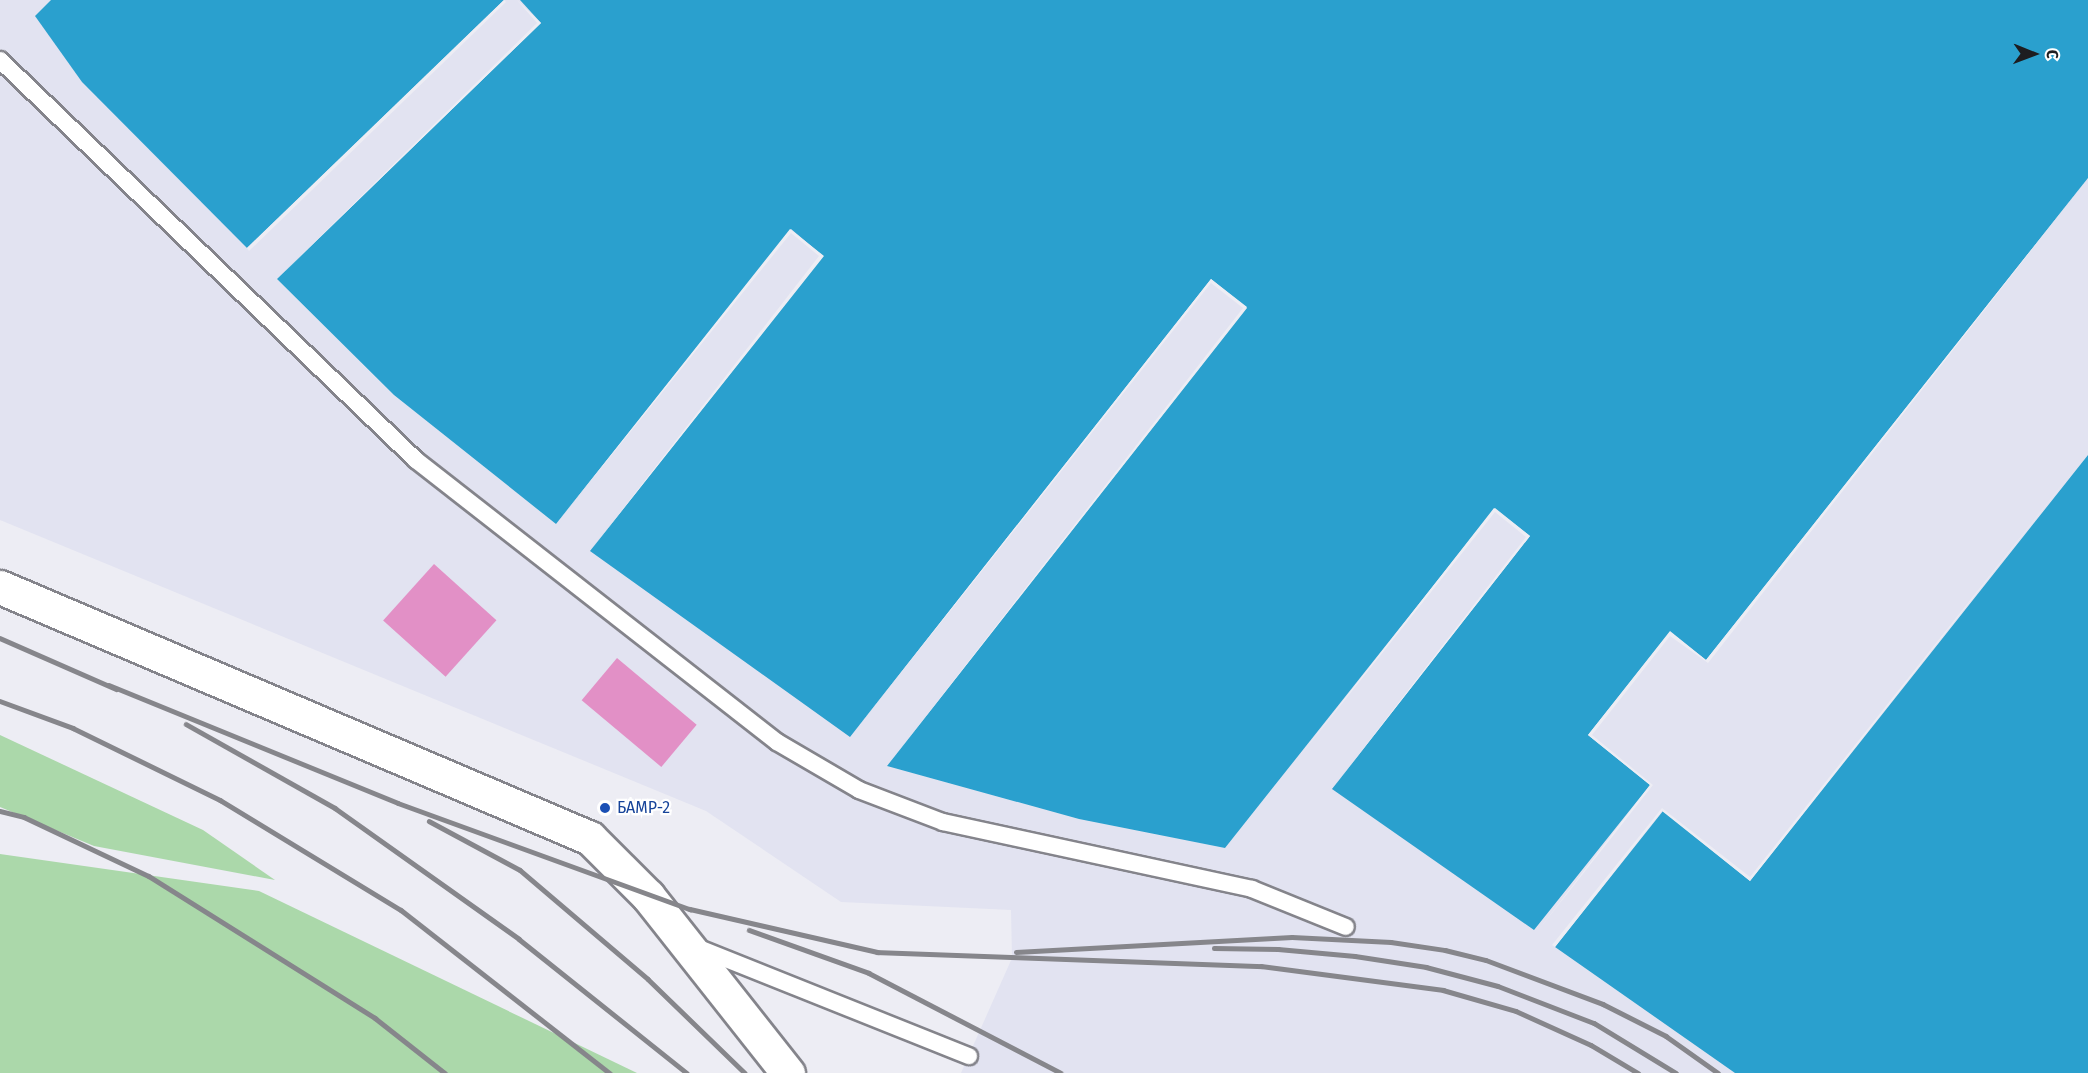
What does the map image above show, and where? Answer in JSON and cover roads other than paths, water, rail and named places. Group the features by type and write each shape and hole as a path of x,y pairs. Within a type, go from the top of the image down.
{"street":[{"path":"0,587 590,838 648,896 788,1073"}],"lane":[{"path":"0,60 416,460 777,742 859,790 944,822 1252,889 1346,927"},
{"path":"682,941 969,1056"}],"water":[{"path":"51,0 504,0 247,248 82,82 35,16"},
{"path":"520,0 2088,0 2088,178 1706,660 1670,632 1588,735 1650,785 1534,930 1332,789 1530,536 1495,508 1225,848 1079,819 887,766 1247,308 1211,279 850,737 590,551 823,256 791,229 556,524 394,395 277,279 541,23"},
{"path":"2088,455 2088,1073 1735,1073 1555,947 1663,811 1750,881"}],"railway":[{"path":"0,638 116,689"},
{"path":"109,685 398,803 690,909 877,952 1261,966 1443,990 1516,1011 1591,1045 1638,1073"},
{"path":"0,701 73,728 220,800 401,910 610,1073"},
{"path":"186,724 335,808 519,939 687,1073"},
{"path":"0,811 24,817 149,876 375,1018 445,1073"},
{"path":"429,821 520,870 648,979 745,1073"},
{"path":"749,930 869,973 1061,1073"},
{"path":"1016,952 1292,937 1391,942 1445,950 1486,960 1603,1004 1666,1036 1718,1073"},
{"path":"1214,948 1278,949 1355,956 1426,967 1498,986 1594,1023 1676,1073"}],"place":[{"name":"БАМР-2","path":"605,808"}]}
